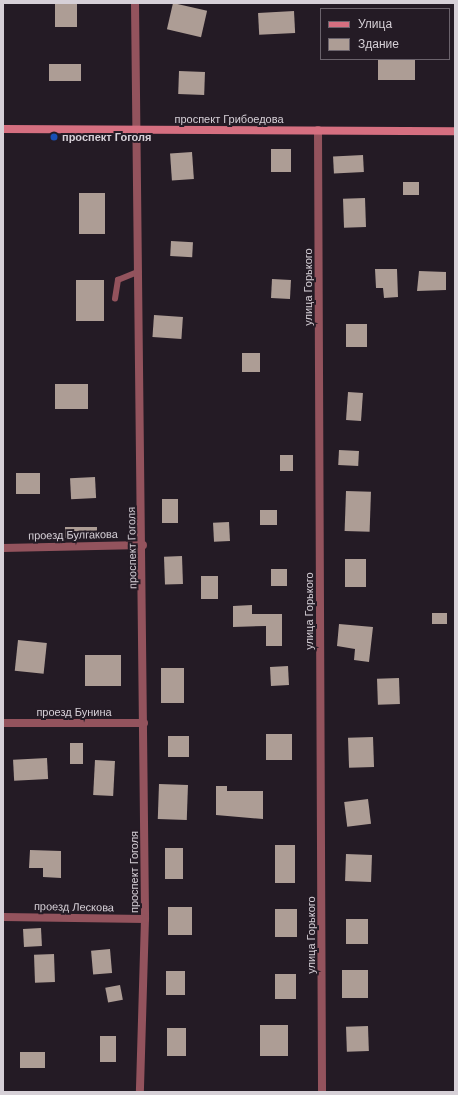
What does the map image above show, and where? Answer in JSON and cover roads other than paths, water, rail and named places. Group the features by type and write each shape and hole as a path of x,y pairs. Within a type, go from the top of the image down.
{"street":[{"name":"проспект Гоголя","path":"135,3 143,545 145,920 140,1092"},
{"name":"проспект Грибоедова","path":"3,129 455,131"},
{"name":"улица Горького","path":"318,130 322,1092"},
{"name":"проезд Булгакова","path":"3,548 143,545"},
{"name":"проезд Бунина","path":"3,723 144,723"},
{"name":"проезд Лескова","path":"3,917 145,920"}],"lane":[{"path":"115,299 118,280 138,272"}],"place":[{"name":"проспект Гоголя","path":"54,137"}]}
